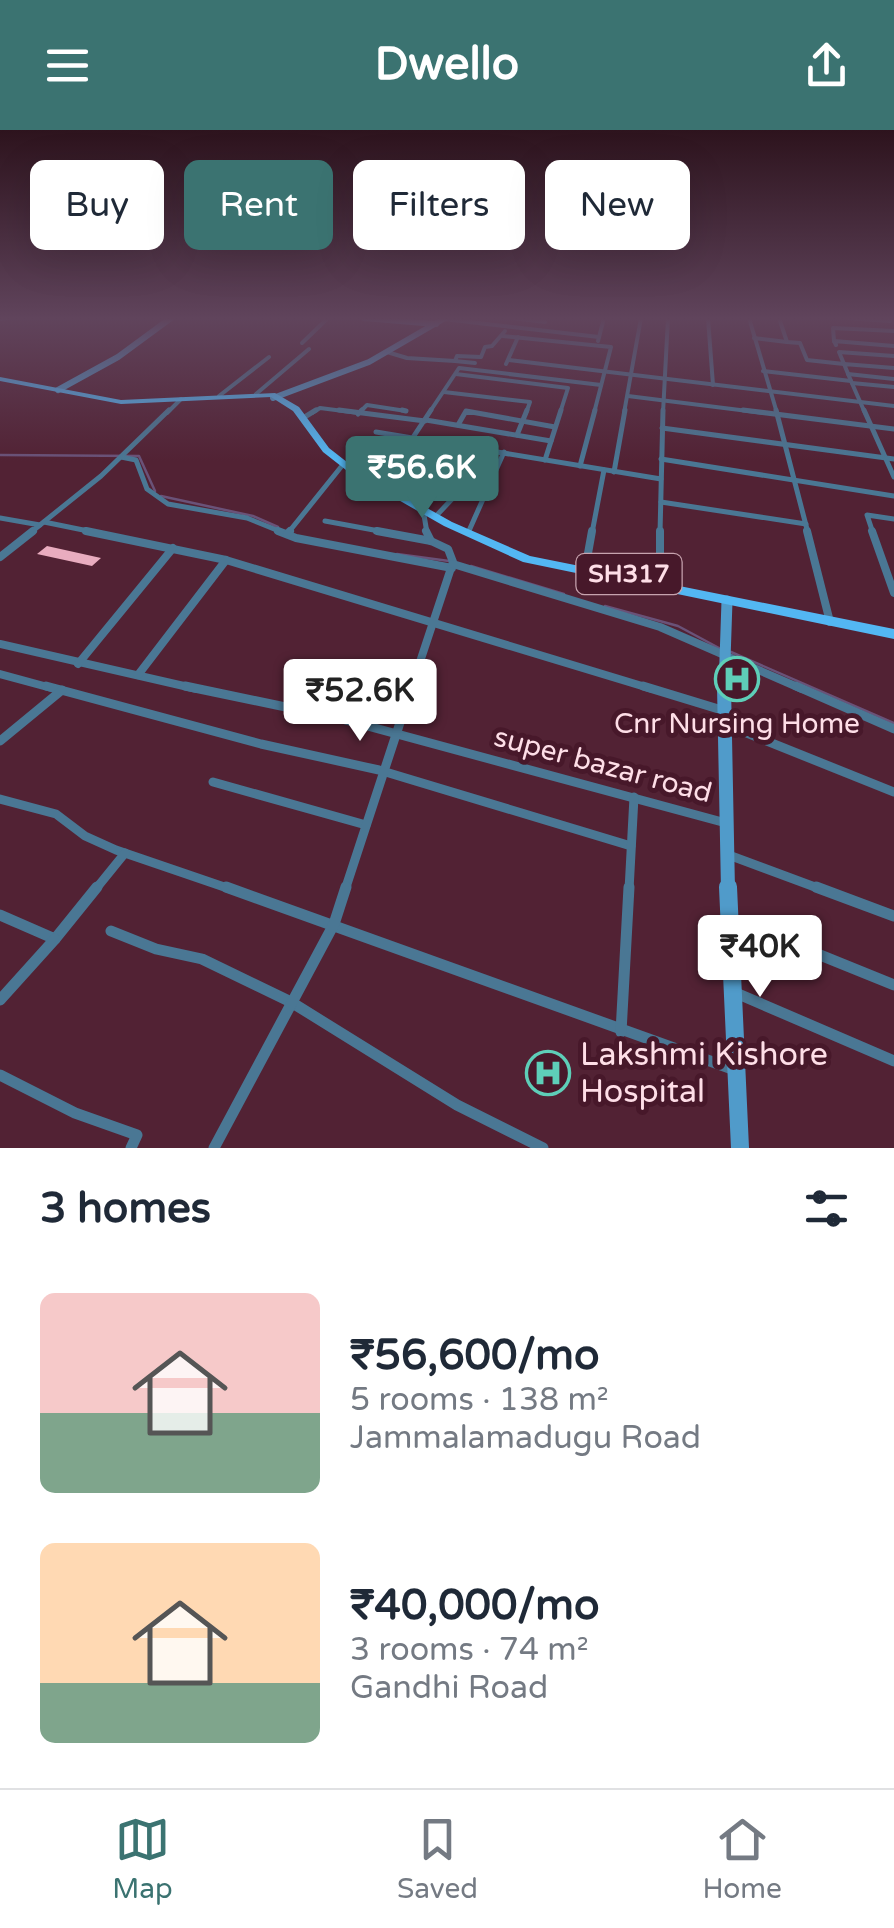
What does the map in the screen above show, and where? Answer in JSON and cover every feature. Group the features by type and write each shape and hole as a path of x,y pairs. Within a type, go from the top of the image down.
{"main road":[{"path":"66,391 105,366"},
{"path":"225,396 275,398 355,366"},
{"path":"0,380 133,404 256,394 275,398 292,410 316,446 341,467 380,484"},
{"name":"SH317","path":"275,398 296,409 335,458 470,531 586,568 829,618"},
{"name":"SH317","path":"396,493 437,514"},
{"name":"SH317","path":"660,582 727,601 894,630"},
{"path":"727,601 723,656 726,854 736,993 740,1148"}],"street":[{"path":"225,396 226,386 256,366"},
{"path":"256,394 290,366"},
{"path":"455,366 602,384"},
{"path":"380,484 426,421 458,366"},
{"path":"458,366 568,388 544,460"},
{"path":"502,372 506,366"},
{"path":"550,366 894,406"},
{"path":"580,466 606,366"},
{"path":"614,472 633,366"},
{"path":"660,582 660,459 666,366"},
{"path":"712,366 713,385"},
{"path":"762,366 786,445 829,618"},
{"path":"845,366 894,478"},
{"path":"863,366 894,368"},
{"path":"763,371 894,387"},
{"path":"851,379 894,378"},
{"path":"444,392 530,402 517,435"},
{"path":"628,396 894,429"},
{"path":"0,557 123,455 180,401"},
{"path":"358,414 367,405 406,411"},
{"path":"302,418 318,408 551,441"},
{"path":"458,425 466,412 556,426"},
{"path":"662,428 894,459"},
{"path":"376,432 661,479"},
{"path":"396,493 434,440"},
{"path":"437,514 453,498 480,448"},
{"path":"470,531 504,452"},
{"path":"123,455 136,460 154,497 168,504 247,518 287,534 452,566 660,627 894,729"},
{"path":"660,459 894,496"},
{"path":"287,534 341,467"},
{"path":"586,568 604,470"},
{"path":"660,502 806,524"},
{"path":"422,509 423,524 431,541"},
{"path":"894,519 867,515 894,594"},
{"path":"2,520 42,523 226,560 725,718 894,792"},
{"path":"214,1148 334,924 452,566 448,548 431,541 324,520"},
{"path":"78,664 172,548"},
{"path":"138,676 226,560"},
{"name":"super bazar road","path":"0,644 397,734 726,823"},
{"path":"0,674 261,744 385,772 631,846"},
{"path":"0,742 62,690"},
{"path":"213,782 366,825"},
{"path":"621,1032 634,797"},
{"path":"0,800 56,814 86,836 125,853 334,924 621,1032 738,1071"},
{"path":"0,1000 125,853"},
{"path":"726,854 894,916"},
{"path":"0,915 55,939"},
{"path":"731,919 894,985"},
{"path":"111,931 156,949 202,959 291,1002 457,1104 543,1148"},
{"path":"736,993 894,1061"},
{"path":"0,1074 75,1113 137,1136 132,1148"}],"building":[{"path":"47,546 101,558 92,566 37,554"}],"waterway":[{"path":"0,455 139,456 155,491"},
{"path":"161,496 253,516 278,527"},
{"path":"397,554 449,561"},
{"path":"471,566 564,594"},
{"path":"605,606 678,626 719,648"},
{"path":"731,652 894,723"}],"place":[{"name":"Cnr Nursing Home","path":"737,679"},
{"name":"Lakshmi Kishore Hospital","path":"548,1073"}]}
